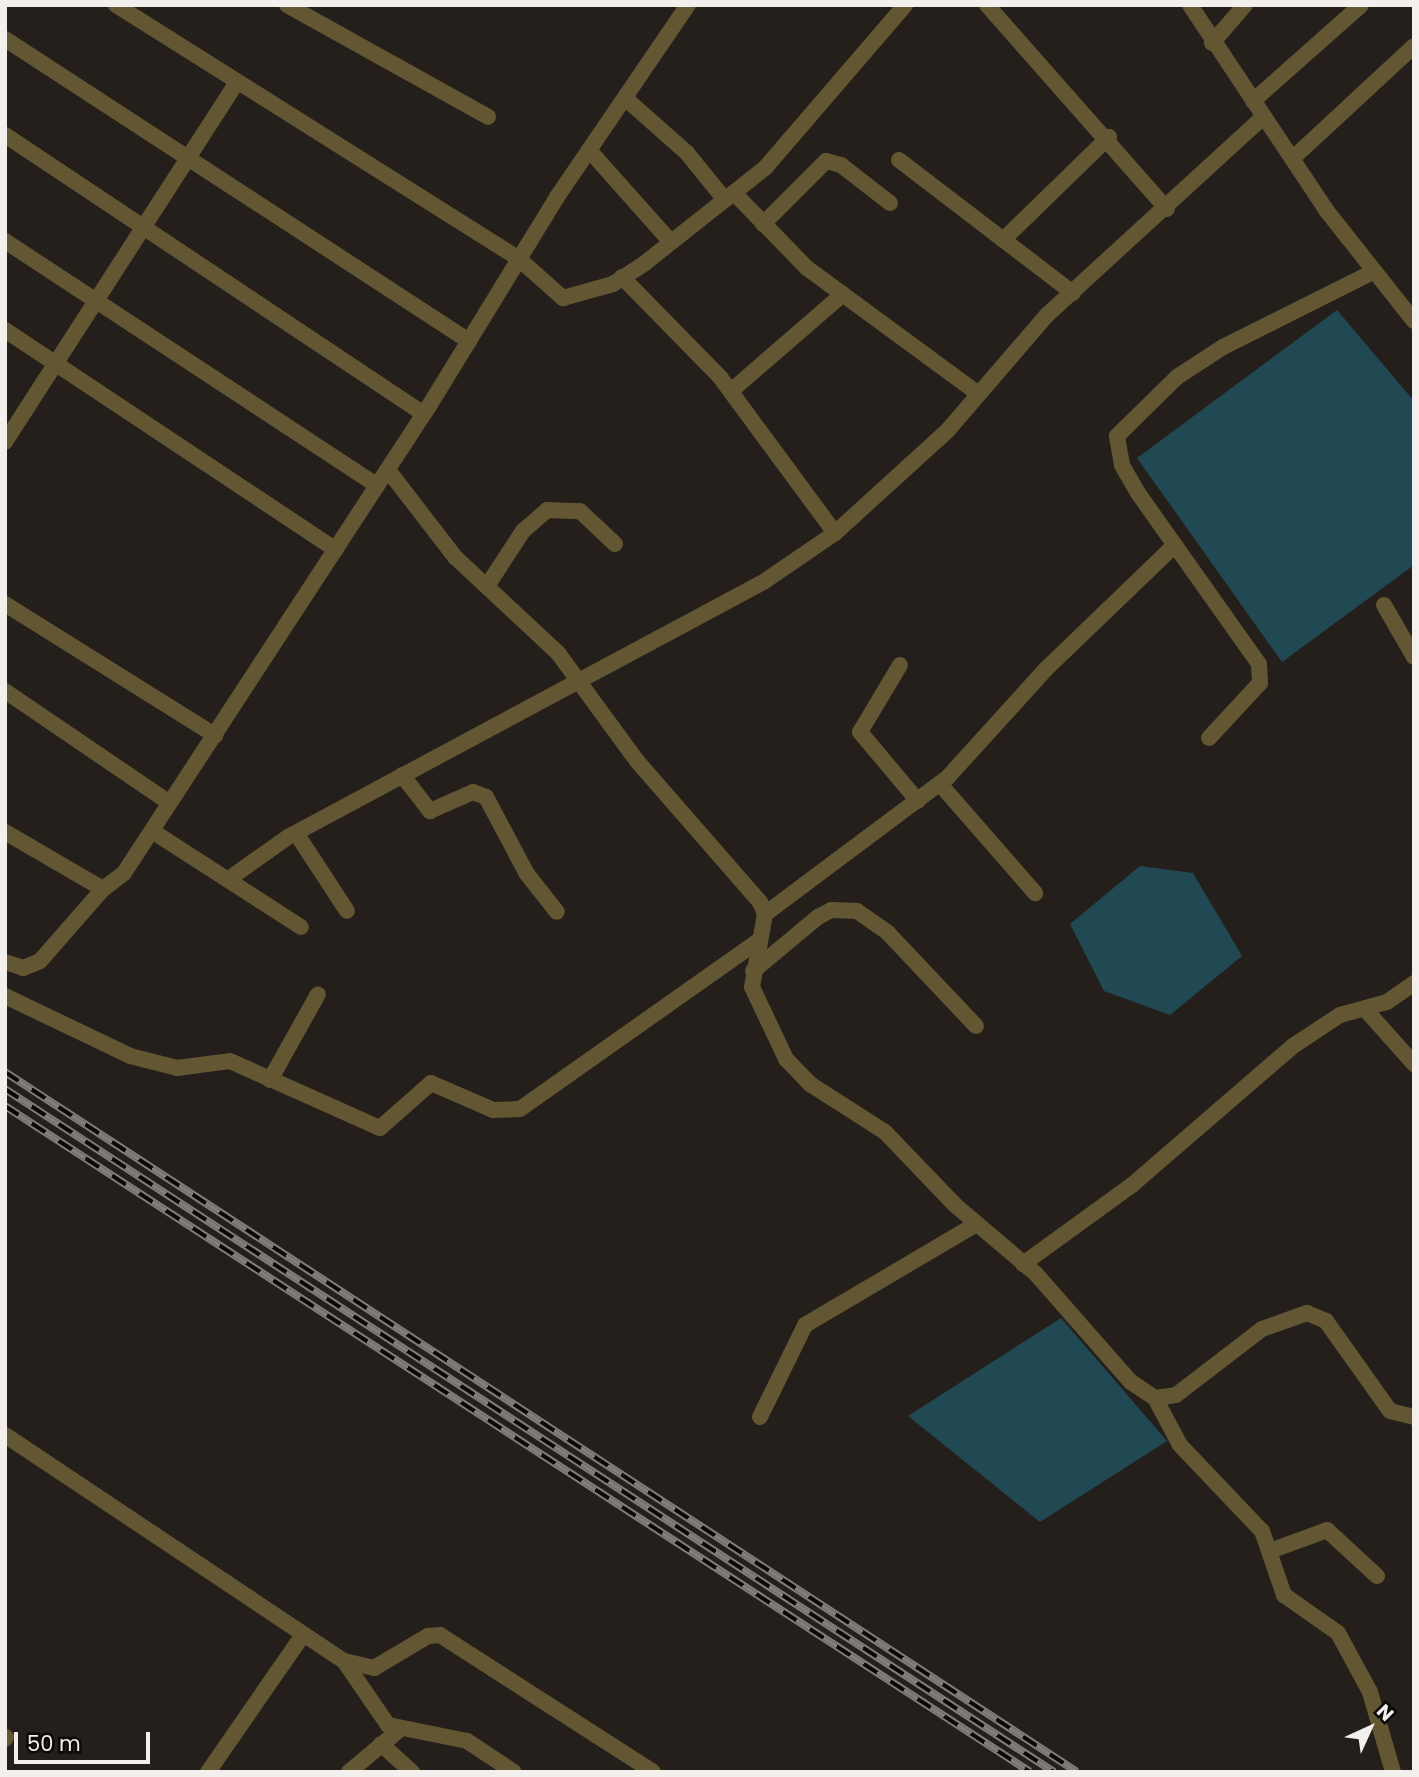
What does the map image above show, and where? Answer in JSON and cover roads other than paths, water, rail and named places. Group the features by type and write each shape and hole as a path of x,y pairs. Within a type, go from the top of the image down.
{"street":[{"path":"116,5 519,259 563,299 622,277 729,196 801,133 905,5"},
{"path":"287,5 488,117"},
{"path":"5,962 23,968 40,961 103,889 124,873 388,470 589,150 688,5"},
{"path":"987,5 1109,137 1167,209"},
{"path":"1190,5 1212,43 1371,273 1414,321"},
{"path":"1212,43 1245,5"},
{"path":"1253,101 1362,5"},
{"path":"5,39 469,341"},
{"path":"1292,159 1414,46"},
{"path":"5,442 10,423 57,363 237,82"},
{"path":"625,98 687,153 729,196 843,293 977,393"},
{"path":"230,878 296,833 580,683 765,581 835,533 896,483 1073,293 1167,209 1263,117"},
{"path":"5,135 145,225 424,414"},
{"path":"1003,240 1109,137"},
{"path":"589,150 671,242"},
{"path":"899,160 1073,293"},
{"path":"762,224 826,162 841,165 890,203"},
{"path":"5,241 377,485"},
{"path":"1209,738 1262,674 1122,465 1117,436 1178,377 1223,347 1371,273"},
{"path":"622,277 731,391 835,533"},
{"path":"731,391 843,293"},
{"path":"5,330 336,550"},
{"path":"388,470 454,557 523,616 580,683 765,914"},
{"path":"487,586 523,531 547,510 580,511 615,544"},
{"path":"1175,545 1046,669 940,783 765,914 753,971 758,1011 799,1075 873,1121 975,1224 1023,1264 1131,1382 1155,1398 1180,1445 1253,1521 1270,1551 1284,1595 1338,1633 1373,1699 1393,1772"},
{"path":"5,604 215,736"},
{"path":"1384,605 1414,657"},
{"path":"900,666 860,732 918,801"},
{"path":"5,691 170,803"},
{"path":"402,775 430,811 473,792 486,797 527,874 557,912"},
{"path":"940,783 1035,893"},
{"path":"152,831 230,878 301,927"},
{"path":"5,832 103,889"},
{"path":"296,833 347,911"},
{"path":"753,971 818,917 831,910 857,911 888,933 976,1026"},
{"path":"5,996 146,1061 177,1068 230,1062 372,1128 388,1125 431,1083 508,1113 760,940"},
{"path":"1023,1264 1132,1185 1293,1046 1340,1015 1365,1009 1414,983"},
{"path":"270,1080 318,994"},
{"path":"1365,1009 1414,1064"},
{"path":"760,1417 805,1325 975,1224"},
{"path":"1155,1398 1187,1390 1248,1337 1307,1313 1326,1321 1384,1405 1414,1417"},
{"path":"5,1435 302,1636 344,1661 374,1668 428,1636 440,1635 653,1772"},
{"path":"1270,1551 1327,1530 1377,1576"},
{"path":"208,1772 302,1636"},
{"path":"344,1661 366,1702 398,1731 467,1741 514,1772"},
{"path":"356,1769 398,1731"},
{"path":"381,1744 411,1772"}],"water":[{"path":"1337,310 1414,401 1414,565 1282,662 1137,458"},
{"path":"1140,866 1193,873 1242,956 1170,1015 1104,991 1070,924"},
{"path":"1061,1318 1167,1441 1040,1522 908,1416"}],"railway":[{"path":"5,1072 1077,1772"},
{"path":"5,1089 1054,1772"},
{"path":"5,1106 1030,1772"}]}
